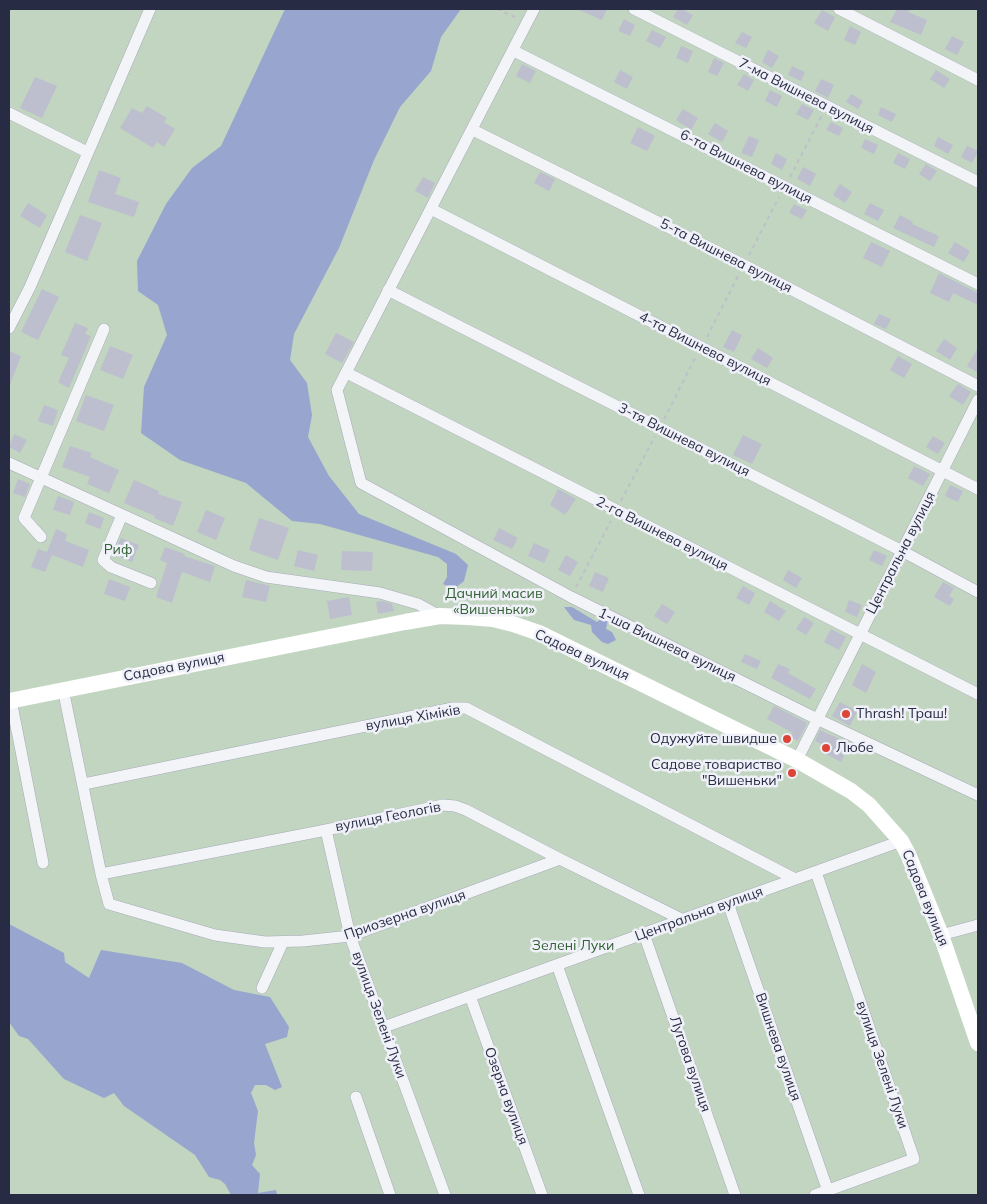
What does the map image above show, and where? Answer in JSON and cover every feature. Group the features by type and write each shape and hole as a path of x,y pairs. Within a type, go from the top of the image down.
{"street":[{"path":"9,328 30,287 150,9"},
{"path":"347,374 388,290 473,130 534,9"},
{"name":"7-ма Вишнева вулиця","path":"634,9 978,182"},
{"path":"839,9 978,80"},
{"name":"6-та Вишнева вулиця","path":"514,51 978,284"},
{"path":"9,113 87,152"},
{"name":"5-та Вишнева вулиця","path":"473,130 744,265 978,386"},
{"name":"4-та Вишнева вулиця","path":"431,209 978,489"},
{"name":"3-тя Вишнева вулиця","path":"388,290 902,551 978,592"},
{"path":"41,536 24,518 104,330"},
{"name":"1-ша Вишнева вулиця","path":"347,374 337,390 361,483 571,597 818,719 978,795"},
{"name":"2-га Вишнева вулиця","path":"347,374 978,694"},
{"name":"Центральна вулиця","path":"797,760 978,400"},
{"path":"9,463 234,566 266,577 380,593 418,604 440,616"},
{"path":"122,515 103,560 111,568 151,583"},
{"name":"Садова вулиця","path":"10,701 440,616 492,619 539,633 797,760 851,791 863,801 901,841 941,935 978,1043"},
{"name":"Приозерна вулиця","path":"63,689 101,874 109,904 215,935 265,942 303,941 350,936 560,859"},
{"path":"10,701 43,863"},
{"name":"вулиця Хіміків","path":"84,784 453,708 466,708 795,879"},
{"name":"вулиця Геологів","path":"101,874 443,805 455,806 466,810 683,920"},
{"name":"вулиця Зелені Луки","path":"326,830 350,936 445,1195"},
{"name":"Центральна вулиця","path":"384,1027 901,841"},
{"name":"вулиця Зелені Луки","path":"815,1195 914,1159 816,872"},
{"name":"Вишнева вулиця","path":"728,903 828,1191"},
{"path":"941,935 978,925"},
{"name":"Лугова вулиця","path":"644,934 735,1195"},
{"path":"262,988 283,942"},
{"path":"557,965 638,1195"},
{"name":"Озерна вулиця","path":"470,996 542,1195"},
{"path":"356,1097 390,1195"}],"path":[{"path":"497,9 527,23"}],"green space":[{"name":"Дачний масив «Вишеньки»","path":"9,9 978,9 978,1195 9,1195"}],"water":[{"path":"285,9 461,9 441,37 431,71 400,107 374,160 339,248 294,334 290,360 307,383 312,415 308,437 329,476 359,514 456,554 468,565 464,581 454,589 443,584 447,577 447,564 438,557 320,524 292,521 246,483 180,460 141,433 144,387 167,335 158,305 138,291 137,261 166,204 192,168 221,146"},
{"path":"564,607 572,607 597,622 602,618 608,619 606,629 612,632 616,640 608,644 602,642 592,632 591,625 574,620"},
{"path":"9,924 64,953 65,962 89,978 101,950 182,963 234,990 270,997 289,1027 287,1037 265,1044 282,1087 275,1090 266,1085 255,1085 251,1093 258,1111 254,1143 256,1155 252,1165 260,1174 258,1193 276,1190 277,1195 231,1195 225,1184 220,1180 209,1177 195,1155 124,1106 114,1093 104,1098 64,1079 28,1039 19,1036 9,1022"}],"building":[{"path":"577,9 607,9 602,20"},
{"path":"678,9 693,15 687,25 673,17"},
{"path":"897,9 910,9 908,12 927,20 921,35 890,22"},
{"path":"822,10 835,17 828,31 814,23"},
{"path":"624,19 635,25 630,36 618,31"},
{"path":"850,26 861,32 855,45 844,40"},
{"path":"652,30 666,37 660,48 646,41"},
{"path":"742,32 752,37 746,48 735,43"},
{"path":"952,36 964,42 957,55 945,49"},
{"path":"681,46 693,51 688,63 676,58"},
{"path":"768,50 779,56 772,68 762,62"},
{"path":"714,58 724,63 717,76 708,72"},
{"path":"522,64 536,71 530,83 516,76"},
{"path":"792,66 805,72 801,81 788,75"},
{"path":"620,70 633,77 627,89 614,82"},
{"path":"936,70 950,79 944,88 930,79"},
{"path":"744,74 754,80 748,91 737,85"},
{"path":"35,77 57,86 42,118 20,108"},
{"path":"821,79 834,85 828,98 815,91"},
{"path":"770,90 782,96 777,107 765,101"},
{"path":"851,94 863,101 858,109 846,102"},
{"path":"802,104 814,110 808,120 796,114"},
{"path":"147,106 167,118 164,122 175,129 164,147 157,142 153,148 120,128 132,108 142,113"},
{"path":"881,107 896,114 892,122 878,115"},
{"path":"683,109 698,118 691,130 676,120"},
{"path":"831,122 843,128 839,136 826,130"},
{"path":"715,123 728,131 722,142 708,134"},
{"path":"638,127 655,136 647,151 630,143"},
{"path":"749,136 759,140 752,157 741,153"},
{"path":"938,137 953,145 948,154 934,146"},
{"path":"865,139 878,145 874,154 861,148"},
{"path":"967,146 978,151 972,163 961,157"},
{"path":"776,153 787,159 782,170 771,164"},
{"path":"898,153 910,159 905,169 893,163"},
{"path":"926,164 937,171 930,181 919,174"},
{"path":"803,167 816,174 810,186 797,179"},
{"path":"99,170 121,178 115,194 139,202 134,217 88,202"},
{"path":"540,172 555,179 549,191 534,183"},
{"path":"423,177 435,183 428,198 415,191"},
{"path":"840,184 852,192 845,203 833,195"},
{"path":"28,203 47,215 40,228 20,216"},
{"path":"870,203 884,210 878,221 864,214"},
{"path":"794,204 807,210 802,219 789,213"},
{"path":"80,215 102,223 87,261 65,252"},
{"path":"900,215 913,222 912,224 939,236 934,247 893,228"},
{"path":"871,242 890,251 882,267 863,258"},
{"path":"955,242 970,251 964,262 948,253"},
{"path":"939,273 978,293 978,305 953,293 949,302 930,293"},
{"path":"42,289 59,297 38,340 21,332"},
{"path":"879,314 891,319 886,329 874,324"},
{"path":"75,323 88,328 85,334 91,336 69,388 58,382 69,358 61,355"},
{"path":"732,330 742,335 734,352 723,347"},
{"path":"336,333 354,342 342,363 325,354"},
{"path":"944,339 957,348 950,360 936,351"},
{"path":"110,346 133,355 123,379 100,370"},
{"path":"758,348 773,358 767,368 751,359"},
{"path":"978,348 978,373 967,366"},
{"path":"9,351 21,356 9,387"},
{"path":"898,356 912,364 904,378 890,370"},
{"path":"958,384 971,392 963,405 949,396"},
{"path":"86,395 114,405 104,431 76,421"},
{"path":"44,405 58,410 53,426 38,421"},
{"path":"14,434 27,440 20,453 9,447"},
{"path":"743,435 762,444 752,464 733,455"},
{"path":"933,436 945,443 938,454 926,447"},
{"path":"70,446 92,453 90,457 119,470 109,493 87,484 90,477 62,467"},
{"path":"914,466 930,474 923,486 908,478"},
{"path":"18,479 30,484 25,497 13,493"},
{"path":"134,480 159,491 158,494 182,502 173,526 124,503"},
{"path":"950,485 963,491 958,502 945,496"},
{"path":"558,489 576,499 565,515 550,505"},
{"path":"58,496 74,502 70,515 53,510"},
{"path":"206,510 225,518 216,540 197,532"},
{"path":"89,512 104,518 100,529 85,523"},
{"path":"259,518 289,528 278,560 249,550"},
{"path":"499,528 518,538 512,549 493,540"},
{"path":"56,529 67,534 65,541 89,550 83,567 52,555 45,572 31,567 38,549 47,552"},
{"path":"121,538 139,545 132,562 113,554"},
{"path":"534,543 550,550 544,563 528,556"},
{"path":"165,547 185,554 184,556 215,566 210,582 182,572 172,603 156,597 167,563 160,560"},
{"path":"298,550 318,555 314,571 294,566"},
{"path":"874,550 887,556 882,566 869,560"},
{"path":"342,551 373,552 372,571 341,570"},
{"path":"566,555 578,562 570,576 558,570"},
{"path":"788,570 802,578 796,588 783,580"},
{"path":"595,572 609,578 603,592 589,586"},
{"path":"109,579 130,587 125,601 104,594"},
{"path":"246,580 270,586 266,602 242,597"},
{"path":"943,582 954,588 949,596 954,599 950,606 934,597"},
{"path":"743,586 755,593 749,605 736,598"},
{"path":"349,597 352,615 330,619 327,601"},
{"path":"849,600 862,605 857,617 845,612"},
{"path":"382,601 392,604 394,611 378,614 376,602"},
{"path":"770,601 786,611 779,621 764,612"},
{"path":"662,604 675,612 667,624 654,616"},
{"path":"804,617 814,623 806,635 796,629"},
{"path":"831,629 846,637 839,650 824,642"},
{"path":"745,654 761,661 757,669 741,662"},
{"path":"778,664 790,669 788,673 816,689 810,699 771,678"},
{"path":"862,664 876,672 866,693 852,685"},
{"path":"840,702 857,711 850,726 832,716"},
{"path":"774,706 807,723 798,741 791,737 793,733 767,719"},
{"path":"820,730 844,741 841,747 847,749 841,762 826,754 829,748 815,741"}],"place":[{"name":"Thrash! Траш!","path":"846,714"},
{"name":"Одужуйте швидше","path":"787,739"},
{"name":"Любе","path":"826,748"},
{"name":"Садове товариство \"Вишеньки\"","path":"792,773"}],"park label":[{"name":"Риф","path":"118,550"},
{"name":"Зелені Луки","path":"573,946"}]}
